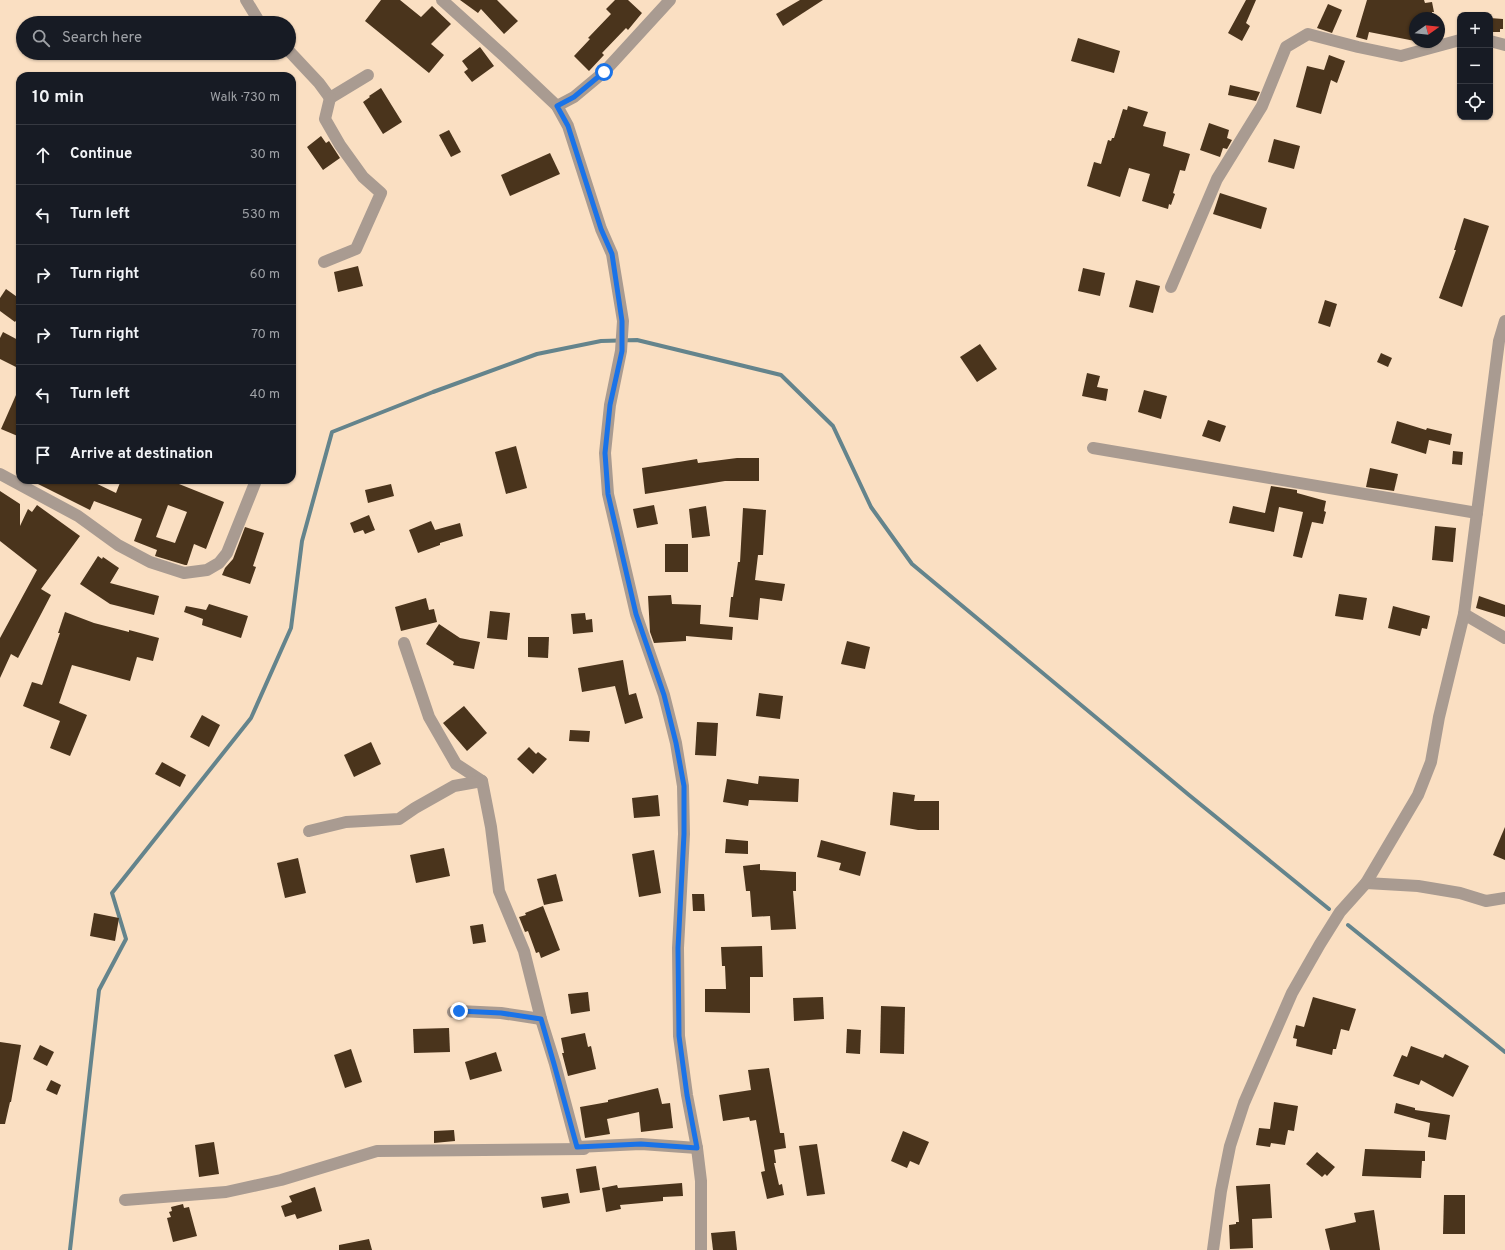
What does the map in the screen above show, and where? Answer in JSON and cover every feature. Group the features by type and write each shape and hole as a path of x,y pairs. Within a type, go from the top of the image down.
{"street":[{"path":"246,0 256,16"},
{"path":"442,0 557,106 568,126 601,229 612,254 622,321 622,348 610,405 605,453 608,494 636,614 667,709 676,743 684,786 684,834 678,948 679,1036 701,1181 701,1250"},
{"path":"557,106 574,97 604,72 670,0"},
{"path":"1171,287 1217,179 1262,106 1286,47 1308,34 1401,56 1457,41"},
{"path":"1493,42 1505,44"},
{"path":"296,58 319,83 330,98"},
{"path":"324,262 356,249 381,193 363,177 340,145 325,119 330,98 368,75"},
{"path":"1213,1250 1221,1191 1230,1146 1244,1103 1292,993 1340,912 1366,883 1418,796 1431,762 1439,718 1464,614 1477,513 1500,380 1499,341 1505,321"},
{"path":"1093,448 1477,513"},
{"path":"0,474 16,483"},
{"path":"19,484 78,516 118,544 150,562 184,573 207,570 220,563 227,553 255,484"},
{"path":"1464,614 1505,638"},
{"path":"404,643 429,717 456,764 482,781 491,826 498,891 524,951 541,1019 577,1147 641,1144 697,1148"},
{"path":"309,831 346,822 399,819 415,808 454,786 482,781"},
{"path":"1366,883 1418,886 1460,893 1486,901 1505,898"},
{"path":"453,1012 501,1013 541,1019"},
{"path":"125,1200 226,1192 281,1180 377,1151 697,1148"}],"building":[{"path":"381,0 400,0 421,17 432,6 451,24 431,44 444,55 429,73 365,21"},
{"path":"460,0 497,0 518,21 504,34 481,9 478,13"},
{"path":"615,0 628,0 642,13 628,30 626,28 602,53 604,55 589,71 574,56 590,39 588,38 611,14 606,9"},
{"path":"800,0 823,0 783,26 776,14"},
{"path":"1246,0 1256,0 1246,23 1250,26 1242,41 1228,33"},
{"path":"1367,0 1424,0 1425,3 1432,2 1434,12 1409,12 1409,40 1369,32 1367,40 1356,37"},
{"path":"1328,4 1342,10 1332,33 1317,28"},
{"path":"1493,18 1503,19 1503,29 1500,29 1500,32 1493,32"},
{"path":"1078,38 1120,51 1114,73 1071,61"},
{"path":"480,47 494,66 472,82 464,72 468,69 462,61"},
{"path":"1329,55 1345,61 1337,83 1331,80 1321,114 1296,107 1307,66 1324,70"},
{"path":"1230,85 1260,92 1256,101 1228,95"},
{"path":"381,88 402,122 383,134 363,102"},
{"path":"1128,106 1148,112 1143,126 1166,132 1163,146 1190,154 1185,171 1180,170 1173,193 1175,194 1171,205 1169,204 1168,209 1142,201 1150,174 1129,168 1120,197 1087,186 1094,162 1101,164 1108,140 1111,141 1112,138 1114,138 1123,109 1127,110"},
{"path":"1209,123 1229,130 1227,138 1232,140 1227,149 1223,148 1220,157 1200,150"},
{"path":"449,130 461,152 451,157 439,135"},
{"path":"321,136 326,143 329,141 340,158 323,170 307,147"},
{"path":"1274,139 1300,146 1294,169 1268,162"},
{"path":"550,153 560,174 510,196 501,175"},
{"path":"1220,193 1267,208 1261,229 1213,214"},
{"path":"1464,218 1489,226 1462,307 1439,298 1456,250 1454,250"},
{"path":"358,266 363,286 338,292 334,272"},
{"path":"1083,268 1105,273 1100,296 1078,291"},
{"path":"1136,280 1160,286 1153,313 1129,307"},
{"path":"6,289 16,296 15,322 0,311 0,298"},
{"path":"1325,300 1337,304 1330,327 1318,323"},
{"path":"3,332 16,339 16,367 0,359 0,338"},
{"path":"980,344 997,369 977,382 960,357"},
{"path":"1381,353 1392,358 1388,367 1377,362"},
{"path":"1087,373 1100,376 1097,387 1108,389 1106,401 1082,396"},
{"path":"1144,390 1167,396 1161,419 1138,412"},
{"path":"16,395 16,435 1,429"},
{"path":"1208,420 1226,426 1220,442 1202,436"},
{"path":"1397,421 1426,430 1427,428 1452,434 1450,445 1429,440 1426,454 1391,443"},
{"path":"516,446 527,488 506,494 495,452"},
{"path":"1453,451 1463,452 1462,465 1452,464"},
{"path":"737,458 759,458 759,481 725,481 645,494 642,468 697,459 698,463"},
{"path":"1370,468 1398,474 1394,491 1366,487"},
{"path":"38,484 97,484 116,493 119,484 179,484 224,502 206,549 194,544 187,565 185,565 155,556 157,550 134,541 142,519 94,501 90,510","holes":["168,505 187,512 175,543 156,537"]},
{"path":"391,484 394,496 368,503 365,490"},
{"path":"1271,486 1297,490 1297,493 1326,501 1324,511 1326,512 1323,524 1312,522 1302,558 1293,556 1303,512 1279,507 1274,532 1229,523 1233,506 1265,513"},
{"path":"0,491 20,504 20,526 28,509 32,512 37,505 80,536 41,589 51,595 18,658 11,654 0,678 0,638 37,570 0,541"},
{"path":"654,505 658,524 637,528 633,509"},
{"path":"706,506 710,536 692,538 689,509"},
{"path":"743,508 766,510 763,555 758,555 755,580 785,584 782,601 760,598 758,620 729,617 731,597 733,597 738,562 740,562"},
{"path":"369,515 375,530 365,534 363,530 354,533 350,523"},
{"path":"431,521 435,530 460,523 463,536 440,543 440,545 418,553 409,530"},
{"path":"1435,526 1456,528 1453,562 1432,560"},
{"path":"245,527 264,533 253,566 256,567 250,584 222,575 225,568 233,559"},
{"path":"665,544 688,544 688,572 665,572"},
{"path":"98,556 102,559 103,557 119,568 110,583 159,596 154,615 110,604 80,584"},
{"path":"1339,594 1367,598 1363,620 1335,616"},
{"path":"671,595 672,604 701,605 700,624 733,627 732,640 686,636 686,641 654,643 650,632 648,596"},
{"path":"1479,596 1505,605 1505,617 1476,608"},
{"path":"426,598 429,610 434,609 437,622 401,631 395,607"},
{"path":"209,604 248,616 241,638 202,625 203,619 184,612 186,606 206,610"},
{"path":"1393,606 1430,616 1427,629 1422,628 1420,636 1388,628"},
{"path":"490,611 510,613 507,640 487,638"},
{"path":"65,612 94,623 159,638 153,661 137,657 130,681 72,665 59,703 87,715 70,756 50,748 60,721 23,706 32,682 42,685 60,633 58,633"},
{"path":"585,613 586,620 592,619 593,632 573,634 571,614"},
{"path":"439,624 460,638 480,642 474,669 453,665 454,662 426,644"},
{"path":"528,637 549,637 548,658 528,657"},
{"path":"847,641 870,647 865,669 841,664"},
{"path":"623,660 629,695 636,693 643,718 625,724 615,686 582,692 578,668"},
{"path":"759,693 783,696 780,719 756,716"},
{"path":"464,706 487,733 467,751 443,723"},
{"path":"202,715 220,725 209,747 190,737"},
{"path":"697,722 718,723 716,756 695,755"},
{"path":"570,730 590,731 589,742 569,741"},
{"path":"371,742 381,764 354,777 344,755"},
{"path":"529,747 536,754 538,752 547,759 533,774 517,759"},
{"path":"162,762 186,775 180,787 155,774"},
{"path":"759,776 799,779 798,802 749,800 748,806 723,802 727,779 758,784"},
{"path":"893,792 915,795 914,801 939,801 939,830 918,830 890,825"},
{"path":"658,795 660,816 634,818 632,798"},
{"path":"1505,827 1505,860 1493,855"},
{"path":"726,839 748,841 748,854 725,853"},
{"path":"821,840 866,852 860,876 839,870 841,863 817,857"},
{"path":"444,848 450,876 416,883 410,855"},
{"path":"654,850 661,893 639,897 632,854"},
{"path":"298,858 306,893 285,898 277,863"},
{"path":"760,864 760,870 796,872 796,891 793,891 796,929 771,930 770,916 752,917 750,891 746,891 743,866"},
{"path":"556,874 563,901 544,905 537,879"},
{"path":"692,894 704,894 705,911 693,911"},
{"path":"543,906 560,950 541,958 539,952 536,953 528,931 525,932 519,917"},
{"path":"94,913 119,918 115,941 90,936"},
{"path":"483,924 486,942 473,944 470,926"},
{"path":"762,946 763,977 750,977 750,1013 705,1012 705,989 726,989 725,966 722,966 721,947"},
{"path":"588,992 590,1011 571,1014 568,994"},
{"path":"823,997 824,1019 794,1021 793,998"},
{"path":"1313,997 1356,1009 1349,1031 1341,1029 1336,1049 1333,1049 1332,1055 1296,1046 1297,1039 1293,1038 1296,1025 1304,1027"},
{"path":"881,1006 905,1007 904,1054 880,1053"},
{"path":"449,1028 450,1052 414,1053 413,1029"},
{"path":"847,1029 861,1030 860,1054 846,1053"},
{"path":"585,1033 588,1047 591,1046 596,1069 568,1076 562,1053 564,1053 561,1038"},
{"path":"0,1042 21,1045 11,1102 5,1124 0,1124"},
{"path":"40,1045 54,1052 47,1066 33,1059"},
{"path":"1411,1046 1443,1058 1445,1054 1469,1066 1453,1097 1421,1080 1419,1085 1393,1076 1402,1055 1407,1057"},
{"path":"351,1049 362,1082 345,1088 334,1055"},
{"path":"496,1052 502,1071 470,1080 465,1062"},
{"path":"769,1068 780,1133 784,1133 786,1148 774,1150 776,1163 774,1163 779,1185 782,1184 784,1195 767,1199 761,1172 765,1171 756,1120 750,1121 749,1117 723,1121 719,1095 751,1090 748,1070"},
{"path":"51,1080 61,1085 57,1095 46,1090"},
{"path":"658,1088 662,1104 670,1103 673,1128 641,1132 639,1112 607,1119 610,1134 585,1138 580,1107 608,1102 608,1100"},
{"path":"1274,1102 1298,1106 1294,1131 1288,1130 1285,1145 1271,1143 1270,1147 1256,1145 1259,1128 1270,1129"},
{"path":"1396,1103 1415,1108 1415,1110 1450,1115 1446,1140 1428,1137 1430,1123 1394,1113"},
{"path":"454,1130 455,1141 434,1143 434,1131"},
{"path":"903,1131 929,1142 919,1165 910,1161 907,1168 891,1161"},
{"path":"214,1142 219,1174 199,1177 195,1145"},
{"path":"817,1144 825,1194 807,1196 799,1146"},
{"path":"1365,1149 1425,1151 1425,1161 1422,1161 1421,1178 1362,1176"},
{"path":"1317,1152 1335,1167 1327,1176 1325,1174 1322,1177 1306,1164"},
{"path":"596,1166 600,1190 580,1193 576,1169"},
{"path":"682,1183 683,1196 663,1197 663,1201 620,1205 621,1209 606,1212 602,1188 617,1185 618,1188"},
{"path":"1270,1184 1272,1218 1252,1219 1253,1248 1230,1249 1229,1225 1239,1222 1236,1186"},
{"path":"315,1187 322,1211 297,1219 295,1214 285,1217 281,1206 292,1202 289,1196"},
{"path":"568,1193 570,1203 543,1208 541,1197"},
{"path":"1444,1195 1465,1195 1465,1234 1443,1234"},
{"path":"183,1204 184,1208 189,1207 197,1236 173,1242 167,1218 171,1217 169,1212 172,1211 171,1207"},
{"path":"1374,1210 1380,1250 1330,1250 1325,1229 1356,1222 1354,1213"},
{"path":"735,1231 737,1250 713,1250 711,1233"},
{"path":"369,1239 372,1250 339,1250 339,1245"}],"waterway":[{"path":"70,1250 99,990 126,939 112,893 251,718 291,628 302,541 332,432 433,392 537,354 601,341 637,340 781,375 833,426 871,507 912,564 1189,795 1329,909"},
{"path":"1348,925 1505,1052"}],"route":[{"path":"459,1011 501,1013 541,1019 577,1147 641,1144 697,1148 687,1095 679,1036 678,948 684,834 684,786 676,743 664,695 636,614 608,494 605,453 610,405 622,351 622,321 612,254 601,229 568,126 557,106 574,97 604,72"}]}
